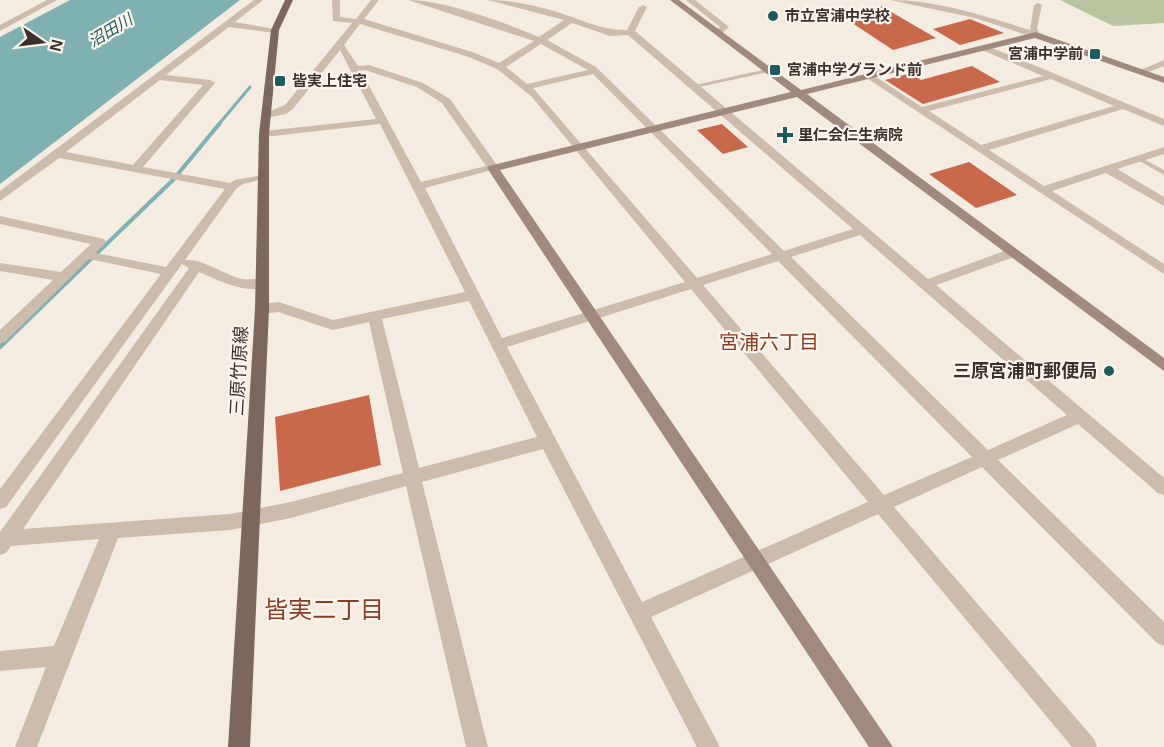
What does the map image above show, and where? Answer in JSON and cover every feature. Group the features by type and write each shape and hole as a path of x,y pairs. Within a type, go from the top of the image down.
{"main road":[{"name":"三原竹原線","path":"239,747 262,309 264,134 275,30 289,0"}],"street":[{"path":"0,22 42,0"},
{"path":"0,28 53,0"},
{"path":"0,197 259,0"},
{"path":"336,0 336,19 357,21 469,54 500,67 526,87 1086,747"},
{"path":"266,115 282,112 289,107 375,0"},
{"path":"411,0 542,39 595,71 1164,636"},
{"path":"492,0 551,14 610,33 630,32 1164,488"},
{"path":"674,0 1164,366"},
{"path":"690,0 725,27 718,32"},
{"path":"894,0 977,16 1164,80"},
{"path":"1036,35 1033,28 1038,5"},
{"path":"630,32 643,7"},
{"path":"0,16 12,16"},
{"path":"500,67 569,21"},
{"path":"228,24 275,30"},
{"path":"417,186 1036,35"},
{"path":"336,47 343,47 383,121 547,441 710,747"},
{"path":"985,48 1164,123"},
{"path":"1141,72 1164,63"},
{"path":"355,69 366,67 433,92 456,111 882,747"},
{"path":"526,87 595,71"},
{"path":"921,110 1052,76"},
{"path":"135,169 210,83 159,77"},
{"path":"870,77 1164,270"},
{"path":"980,149 1123,106"},
{"path":"264,134 383,121"},
{"path":"1043,190 1164,150"},
{"path":"57,154 232,187"},
{"path":"1108,168 1164,202"},
{"path":"1,499 232,187 239,182 264,176"},
{"path":"0,220 100,242 0,338"},
{"path":"498,345 863,230"},
{"path":"3,542 192,264 202,238 196,237"},
{"path":"926,284 1012,254"},
{"path":"88,255 170,272"},
{"path":"192,264 242,284 262,283"},
{"path":"0,267 64,277"},
{"path":"262,309 279,307 333,325 375,318 474,295"},
{"path":"375,318 477,747"},
{"path":"638,613 757,562 1080,416"},
{"path":"3,542 112,530 230,522 291,510 547,441"},
{"path":"26,747 60,656 112,530"},
{"path":"0,661 60,656"}],"lane":[{"path":"694,86 767,70"},
{"path":"1138,158 1164,173"}],"green space":[{"path":"1060,0 1164,0 1164,23 1113,26"}],"water":[{"name":"沼田川","path":"70,0 240,0 0,184 0,37"}],"building":[{"path":"881,6 936,38 893,50 837,13"},
{"path":"970,19 1004,33 960,45 933,29"},
{"path":"972,66 1000,82 923,104 885,80 911,73 921,80"},
{"path":"722,124 748,147 723,154 697,130"},
{"path":"969,162 1017,195 976,208 929,174"},
{"path":"369,395 381,465 280,491 275,417"}],"waterway":[{"path":"219,124 250,87"},
{"path":"66,283 173,180 220,123"},
{"path":"0,347 68,281"}],"place":[{"name":"市立宮浦中学校","path":"773,16"},
{"name":"宮浦中学前","path":"1095,54"},
{"name":"宮浦中学グランド前","path":"775,70"},
{"name":"皆実上住宅","path":"280,81"},
{"name":"里仁会仁生病院","path":"785,135"},
{"name":"三原宮浦町郵便局","path":"1109,371"}],"district":[{"name":"宮浦六丁目","path":"769,342"},
{"name":"皆実二丁目","path":"324,610"}]}
